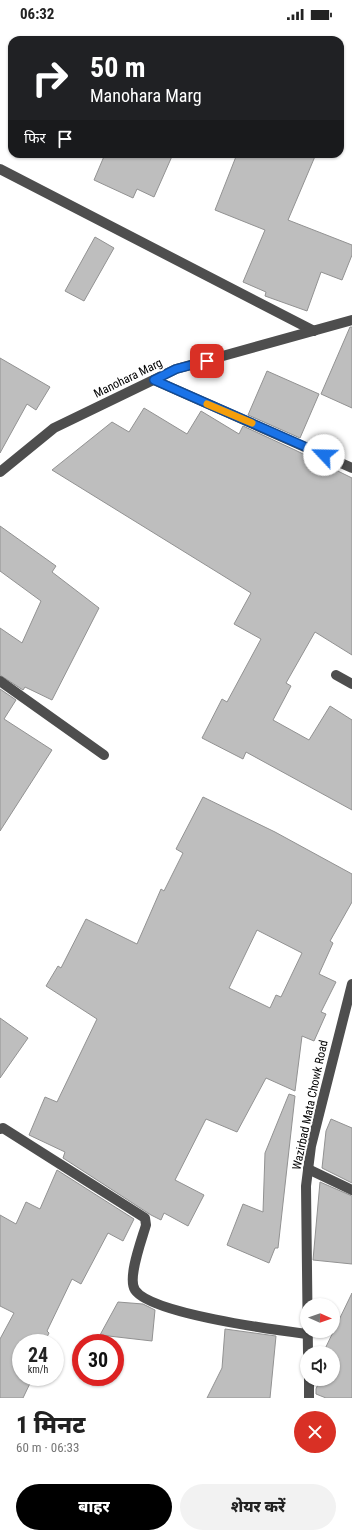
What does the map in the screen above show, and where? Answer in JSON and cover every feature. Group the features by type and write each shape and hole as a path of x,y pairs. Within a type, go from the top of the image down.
{"street":[{"path":"0,170 314,331"},
{"name":"Manohara Marg","path":"0,472 54,428 176,369 352,320"},
{"path":"154,380 352,468"},
{"path":"336,675 352,684"},
{"path":"0,681 104,755"},
{"name":"Wazirbad Mata Chowk Road","path":"307,1298 306,1186 311,1146 352,984"},
{"path":"0,1129 3,1128 145,1218 146,1225 132,1278 135,1290 145,1298 160,1305 216,1320 300,1333"},
{"path":"308,1169 352,1190"},
{"path":"309,1386 310,1398"}],"building":[{"path":"103,158 171,158 154,197 137,189 133,198 94,180"},
{"path":"235,158 314,158 288,220 352,245 352,255 342,280 321,272 307,311 265,296 266,292 243,282 265,230 215,210"},
{"path":"95,237 114,248 84,301 65,291"},
{"path":"350,327 352,327 352,408 321,394"},
{"path":"0,358 50,387 36,410 27,404 0,453"},
{"path":"267,371 319,394 300,438 248,415"},
{"path":"144,408 187,434 201,411 239,434 243,426 352,478 352,655 315,632 286,683 291,686 273,720 309,740 330,706 352,720 352,810 246,752 243,759 202,738 222,699 227,702 261,639 234,624 251,593 52,470 112,422 129,432"},
{"path":"0,526 56,566 52,572 99,608 52,700 25,687 23,690 0,675 0,628 22,643 41,601 0,571"},
{"path":"0,689 16,700 4,719 52,750 0,831"},
{"path":"203,797 275,832 352,874 352,902 330,941 333,943 319,974 336,982 321,1012 326,1014 314,1041 302,1036 295,1091 266,1078 237,1132 206,1119 175,1180 204,1195 188,1226 164,1213 161,1220 151,1215 63,1158 65,1152 29,1135 45,1097 57,1102 97,1019 46,986 58,966 61,968 86,919 137,944 161,889 164,891 183,853 176,849","holes":["257,930 302,953 281,997 276,995 270,1008 229,988"]},
{"path":"0,1018 28,1038 0,1078"},
{"path":"289,1094 295,1096 278,1248 275,1248 269,1263 227,1245 243,1204 263,1212 265,1153"},
{"path":"331,1119 352,1128 352,1183 322,1168 326,1131"},
{"path":"57,1170 134,1219 123,1241 108,1233 81,1284 72,1279 47,1331 48,1334 12,1334 12,1386 29,1386 23,1398 0,1398 0,1339 14,1313 0,1306 0,1215 16,1224 26,1202 40,1209"},
{"path":"320,1182 352,1196 352,1264 313,1260"},
{"path":"352,1293 352,1398 326,1398 316,1394 317,1386 340,1386 340,1346 326,1346 330,1338 340,1338 340,1318"},
{"path":"118,1302 143,1304 155,1310 152,1341 124,1338 124,1334 101,1334"},
{"path":"225,1329 276,1336 270,1398 207,1398 222,1368"}],"slow traffic":[{"path":"207,404 252,423"}],"route":[{"path":"207,361 176,369 154,380 324,455"}]}
